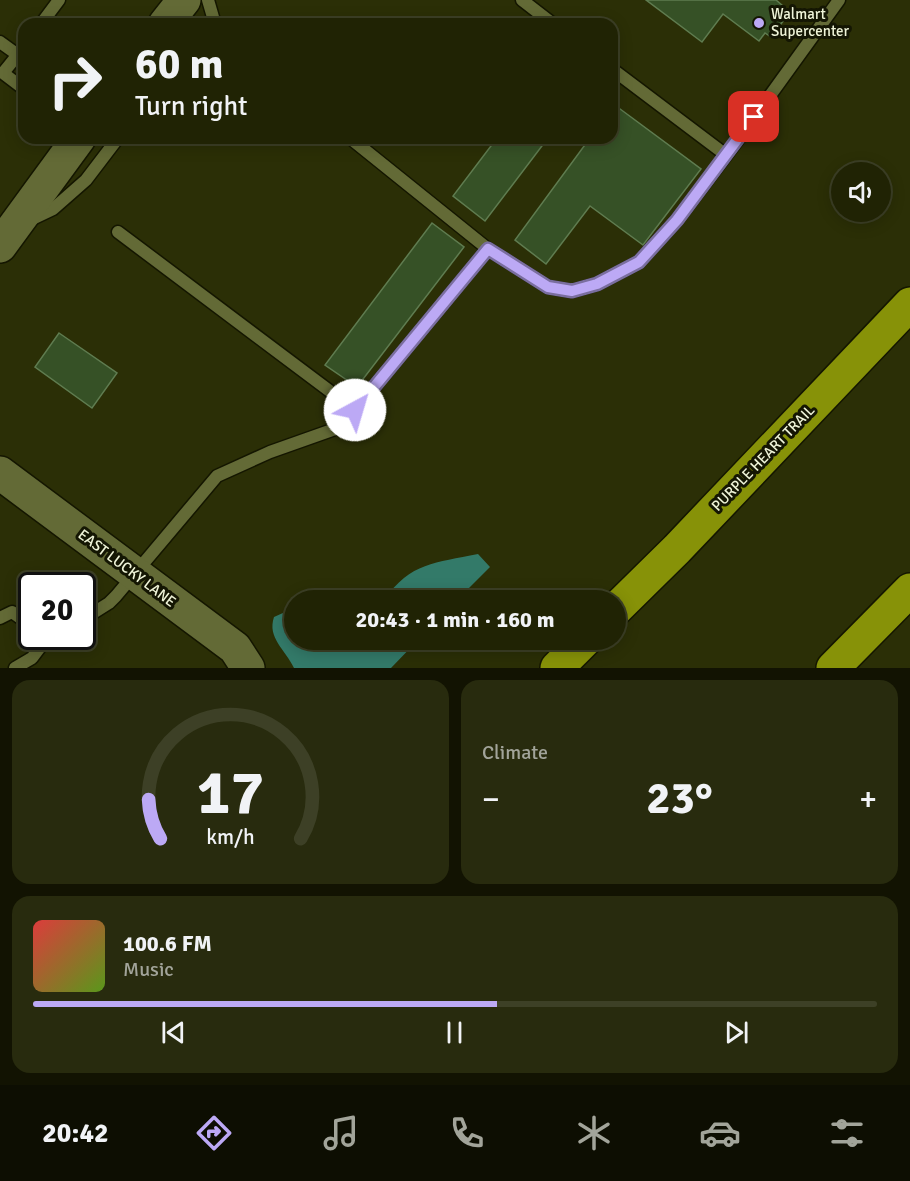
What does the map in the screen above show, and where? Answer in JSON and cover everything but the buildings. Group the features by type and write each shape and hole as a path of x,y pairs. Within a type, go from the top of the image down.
{"highway":[{"name":"PURPLE HEART TRAIL","path":"626,599 910,304"},
{"path":"833,668 910,590"},
{"path":"557,668 575,650"}],"street":[{"path":"170,18 184,0"},
{"path":"6,238 75,144"},
{"name":"EAST LUCKY LANE","path":"0,472 235,648 248,668"}],"lane":[{"path":"46,18 59,0"},
{"path":"208,0 213,18"},
{"path":"522,0 545,18"},
{"path":"357,144 488,249 548,287 572,291 597,284 639,262 677,220 839,0"},
{"path":"0,42 18,50"},
{"path":"18,55 3,73 18,84"},
{"path":"618,74 726,155"},
{"path":"6,238 53,208 86,180 113,144"},
{"path":"118,232 355,410"},
{"path":"96,612 109,603 135,574 217,476 270,452 335,429 355,410 488,249"},
{"path":"0,618 12,612 18,616"},
{"path":"15,668 32,658 38,650"}],"water":[{"path":"478,554 490,567 467,590 392,590 414,571 436,562"},
{"path":"284,612 284,650 408,650 391,668 294,668 275,637 272,624 274,617"}],"place":[{"name":"Walmart Supercenter","path":"759,23"}],"route":[{"path":"355,410 488,249 548,287 572,291 597,284 639,262 677,220 754,117"}]}
